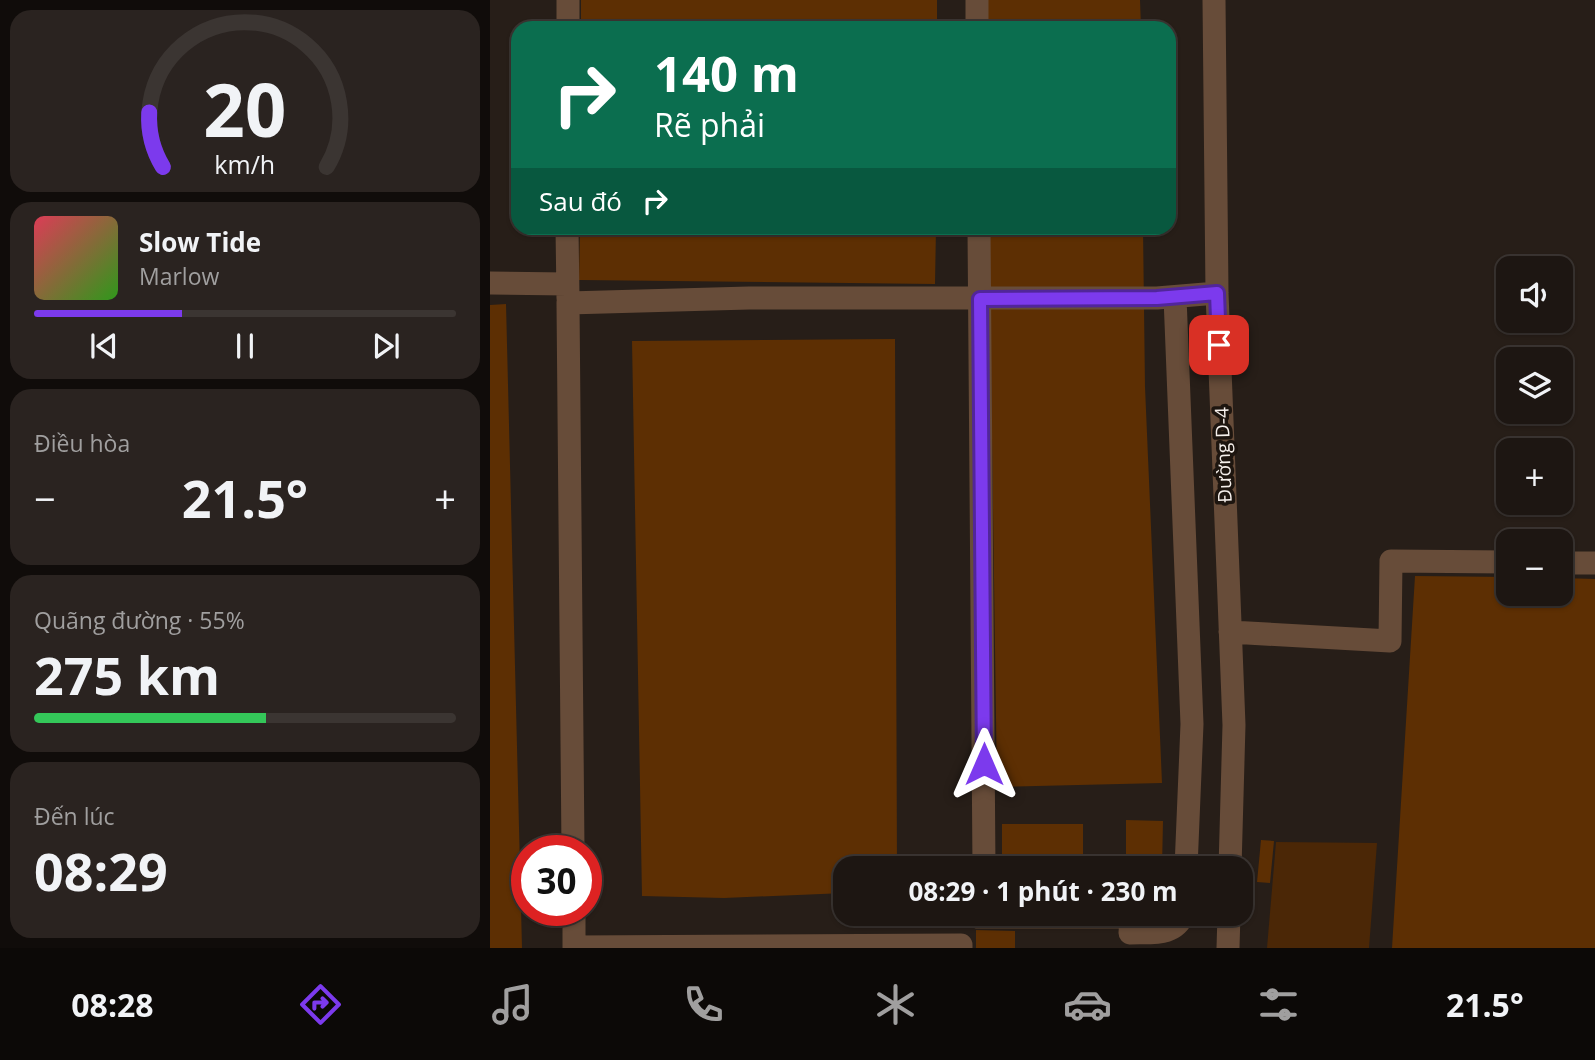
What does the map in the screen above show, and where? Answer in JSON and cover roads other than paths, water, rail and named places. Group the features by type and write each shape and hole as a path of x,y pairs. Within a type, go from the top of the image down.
{"street":[{"path":"568,0 568,21"},
{"path":"977,0 977,21"},
{"name":"Đường D-4","path":"1214,0 1217,293 1234,724 1230,856"},
{"path":"567,235 573,835"},
{"path":"979,235 984,856"},
{"path":"490,283 567,293 749,299 1175,297 1217,293"},
{"path":"1175,297 1192,724 1186,856"},
{"path":"1230,632 1390,641 1391,561 1496,562"},
{"path":"1573,563 1595,563"},
{"path":"574,926 574,947 961,946 973,926"},
{"path":"1130,926 1130,933 1170,931 1178,926"},
{"path":"1228,926 1228,948"}]}
